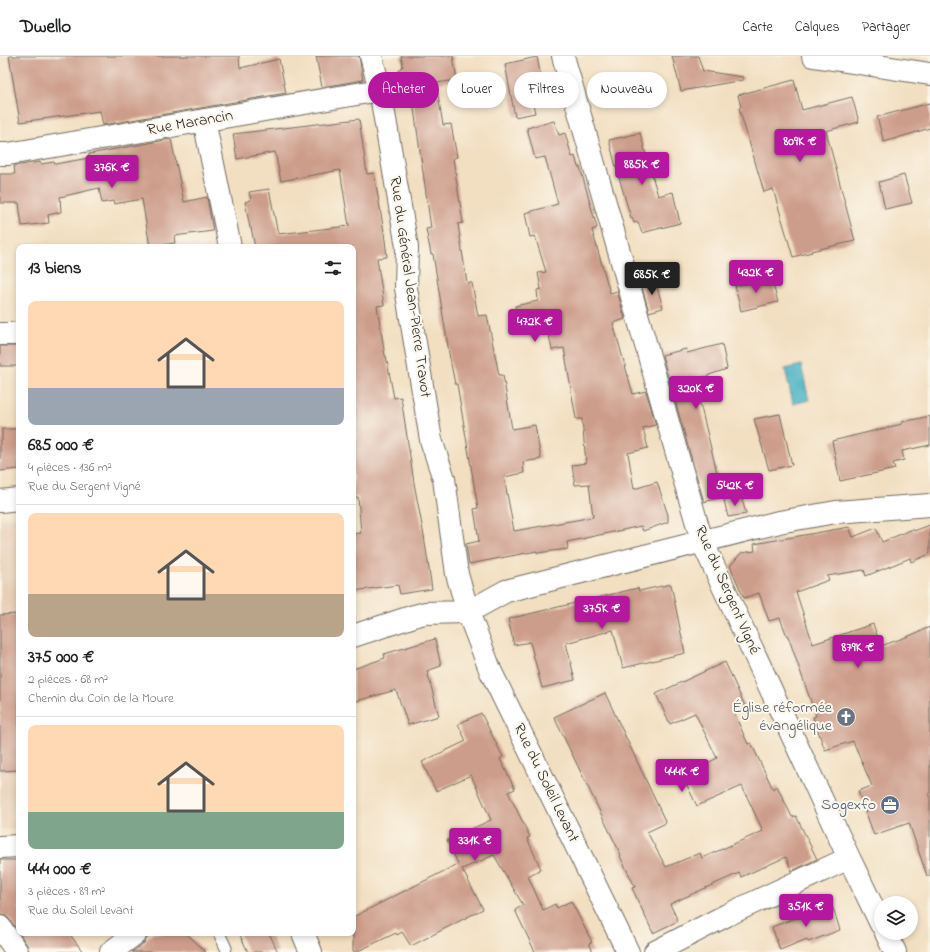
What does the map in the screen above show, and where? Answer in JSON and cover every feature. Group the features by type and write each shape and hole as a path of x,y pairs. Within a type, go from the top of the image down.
{"street":[{"name":"Rue du Général Jean-Pierre Travot","path":"371,56 375,72"},
{"name":"Rue du Sergent Vigné","path":"563,56 702,541 848,858 874,910"},
{"path":"813,56 930,74"},
{"name":"Rue Marancin","path":"0,154 8,154 368,92"},
{"name":"Rue du Général Jean-Pierre Travot","path":"383,108 407,248 406,288 431,440 444,479 457,574 468,612"},
{"path":"204,120 229,244"},
{"path":"0,334 16,334"},
{"path":"0,500 16,499"},
{"path":"356,635 414,616 468,612 506,591 779,522 836,512 930,505"},
{"name":"Rue du Soleil Levant","path":"468,612 491,672 628,952"},
{"path":"0,847 16,846"},
{"path":"654,952 727,915 848,858"},
{"path":"0,927 18,952"},
{"path":"112,952 132,936"},
{"path":"304,936 311,952"},
{"path":"889,940 895,952"}],"lane":[{"path":"220,936 226,948"}],"shaded area":[{"path":"16,517 16,830 0,829 0,518"}],"water":[{"path":"801,365 809,400 793,404 785,369"}],"building":[{"path":"9,56 239,56 240,68 279,59 286,93 103,125 100,111 20,122"},
{"path":"316,56 359,56 363,80 322,87"},
{"path":"401,56 453,56 456,72 447,72 447,81 439,83 439,72 398,72 403,66"},
{"path":"672,56 698,56 703,71 743,77 743,80 681,91"},
{"path":"537,57 540,72 514,72 514,108 534,108 535,113 515,117 505,64"},
{"path":"794,80 802,110 852,97 859,122 826,131 855,241 811,251 812,252 793,257 773,189 764,192 739,108 741,107 738,95"},
{"path":"439,101 443,125 451,124 457,157 453,158 463,223 458,224 467,283 472,283 478,316 487,315 499,375 503,375 512,429 535,425 541,459 523,462 524,473 504,477 514,531 593,517 589,484 575,485 572,465 586,463 582,419 576,419 564,348 552,350 546,320 517,325 515,306 538,301 537,290 541,289 538,273 546,272 535,236 530,237 525,213 558,204 545,157 535,159 527,128 554,121 559,135 565,133 572,157 575,156 578,167 580,167 597,228 592,230 610,293 617,291 625,319 613,323 633,394 646,391 656,425 643,428 648,448 628,453 634,489 657,482 668,515 668,522 643,531 641,526 567,542 568,549 537,553 537,551 469,564 466,544 479,541 474,509 478,508 457,384 455,384 450,359 433,254 431,254 426,229 431,228 414,108 439,108"},
{"path":"930,103 930,128 884,142 877,117"},
{"path":"359,119 367,174 374,173 387,257 377,258 384,305 377,306 385,356 394,398 401,397 432,589 400,594 398,585 356,591 356,534 361,533 358,497 356,497 356,244 254,244 250,228 245,202 251,200 249,192 269,189 278,234 349,226 340,170 281,181 275,152 237,159 233,134"},
{"path":"640,133 658,196 673,192 680,223 642,233 638,222 634,223 631,218 609,140"},
{"path":"171,139 184,202 207,197 213,231 174,236 175,243 150,244 142,199 114,204 113,201 102,203 99,188 60,197 61,212 48,215 49,223 22,226 19,203 0,203 0,174 15,174 14,166 40,162 41,164 54,162 55,164 89,158 89,154"},
{"path":"904,175 912,203 885,209 879,182"},
{"path":"771,278 778,302 741,311 735,286"},
{"path":"655,280 663,308 649,312 641,284"},
{"path":"722,344 727,369 709,376 694,379 723,497 704,502 662,355 686,349 687,353"},
{"path":"0,346 16,346 16,366 0,366"},
{"path":"780,414 792,465 769,470 754,419"},
{"path":"930,416 930,445 902,451 904,460 893,463 895,469 840,481 832,441"},
{"path":"2,429 16,429 16,469 0,471 0,441 2,440"},
{"path":"741,495 746,514 728,517 724,500"},
{"path":"930,525 930,554 911,562 910,558 866,576 864,570 827,576 829,580 796,592 813,644 873,624 881,646 930,627 930,876 927,876 909,823 874,835 858,791 872,786 853,741 825,750 813,717 816,716 788,636 780,618 769,621 759,593 744,598 730,566 741,553 755,551 754,544 849,527 853,537 876,528 882,542 913,529 914,531"},
{"path":"671,584 685,653 623,668 613,630 566,643 575,680 542,688 530,642 514,645 508,619 638,588 639,591"},
{"path":"16,614 16,770 0,771 0,615"},
{"path":"435,639 441,666 427,671 439,716 408,725 396,690 356,701 356,668 385,658 384,654"},
{"path":"725,662 746,708 734,713 748,744 751,743 773,789 777,786 792,817 796,816 817,859 792,871 786,857 741,877 739,873 670,904 678,921 653,933 632,888 635,887 620,856 621,855 554,717 605,693 666,823 647,832 666,867 700,853 702,858 763,831 742,786 697,806 683,777 717,758 695,713 670,724 656,694"},
{"path":"481,713 503,757 500,759 515,789 508,792 530,837 527,838 541,869 528,876 543,910 555,904 557,908 571,901 592,942 589,943 593,952 535,952 515,910 523,905 494,855 462,869 483,909 411,946 402,932 397,935 396,933 356,952 353,952 353,936 356,936 356,915 458,864 447,840 491,820 471,775 436,791 422,762 466,741 458,724"},
{"path":"0,860 16,860 16,929 10,920 0,912"},
{"path":"833,908 840,930 808,942 807,939 780,950 772,927 818,909 819,912"},
{"path":"21,936 71,936 83,952 29,952 27,945"},
{"path":"150,936 189,936 206,952 132,952 144,943"},
{"path":"240,936 270,936 278,952 248,952"}],"place":[{"name":"Église réformée évangélique","path":"846,717"},
{"name":"Sogexfo","path":"890,805"}]}
